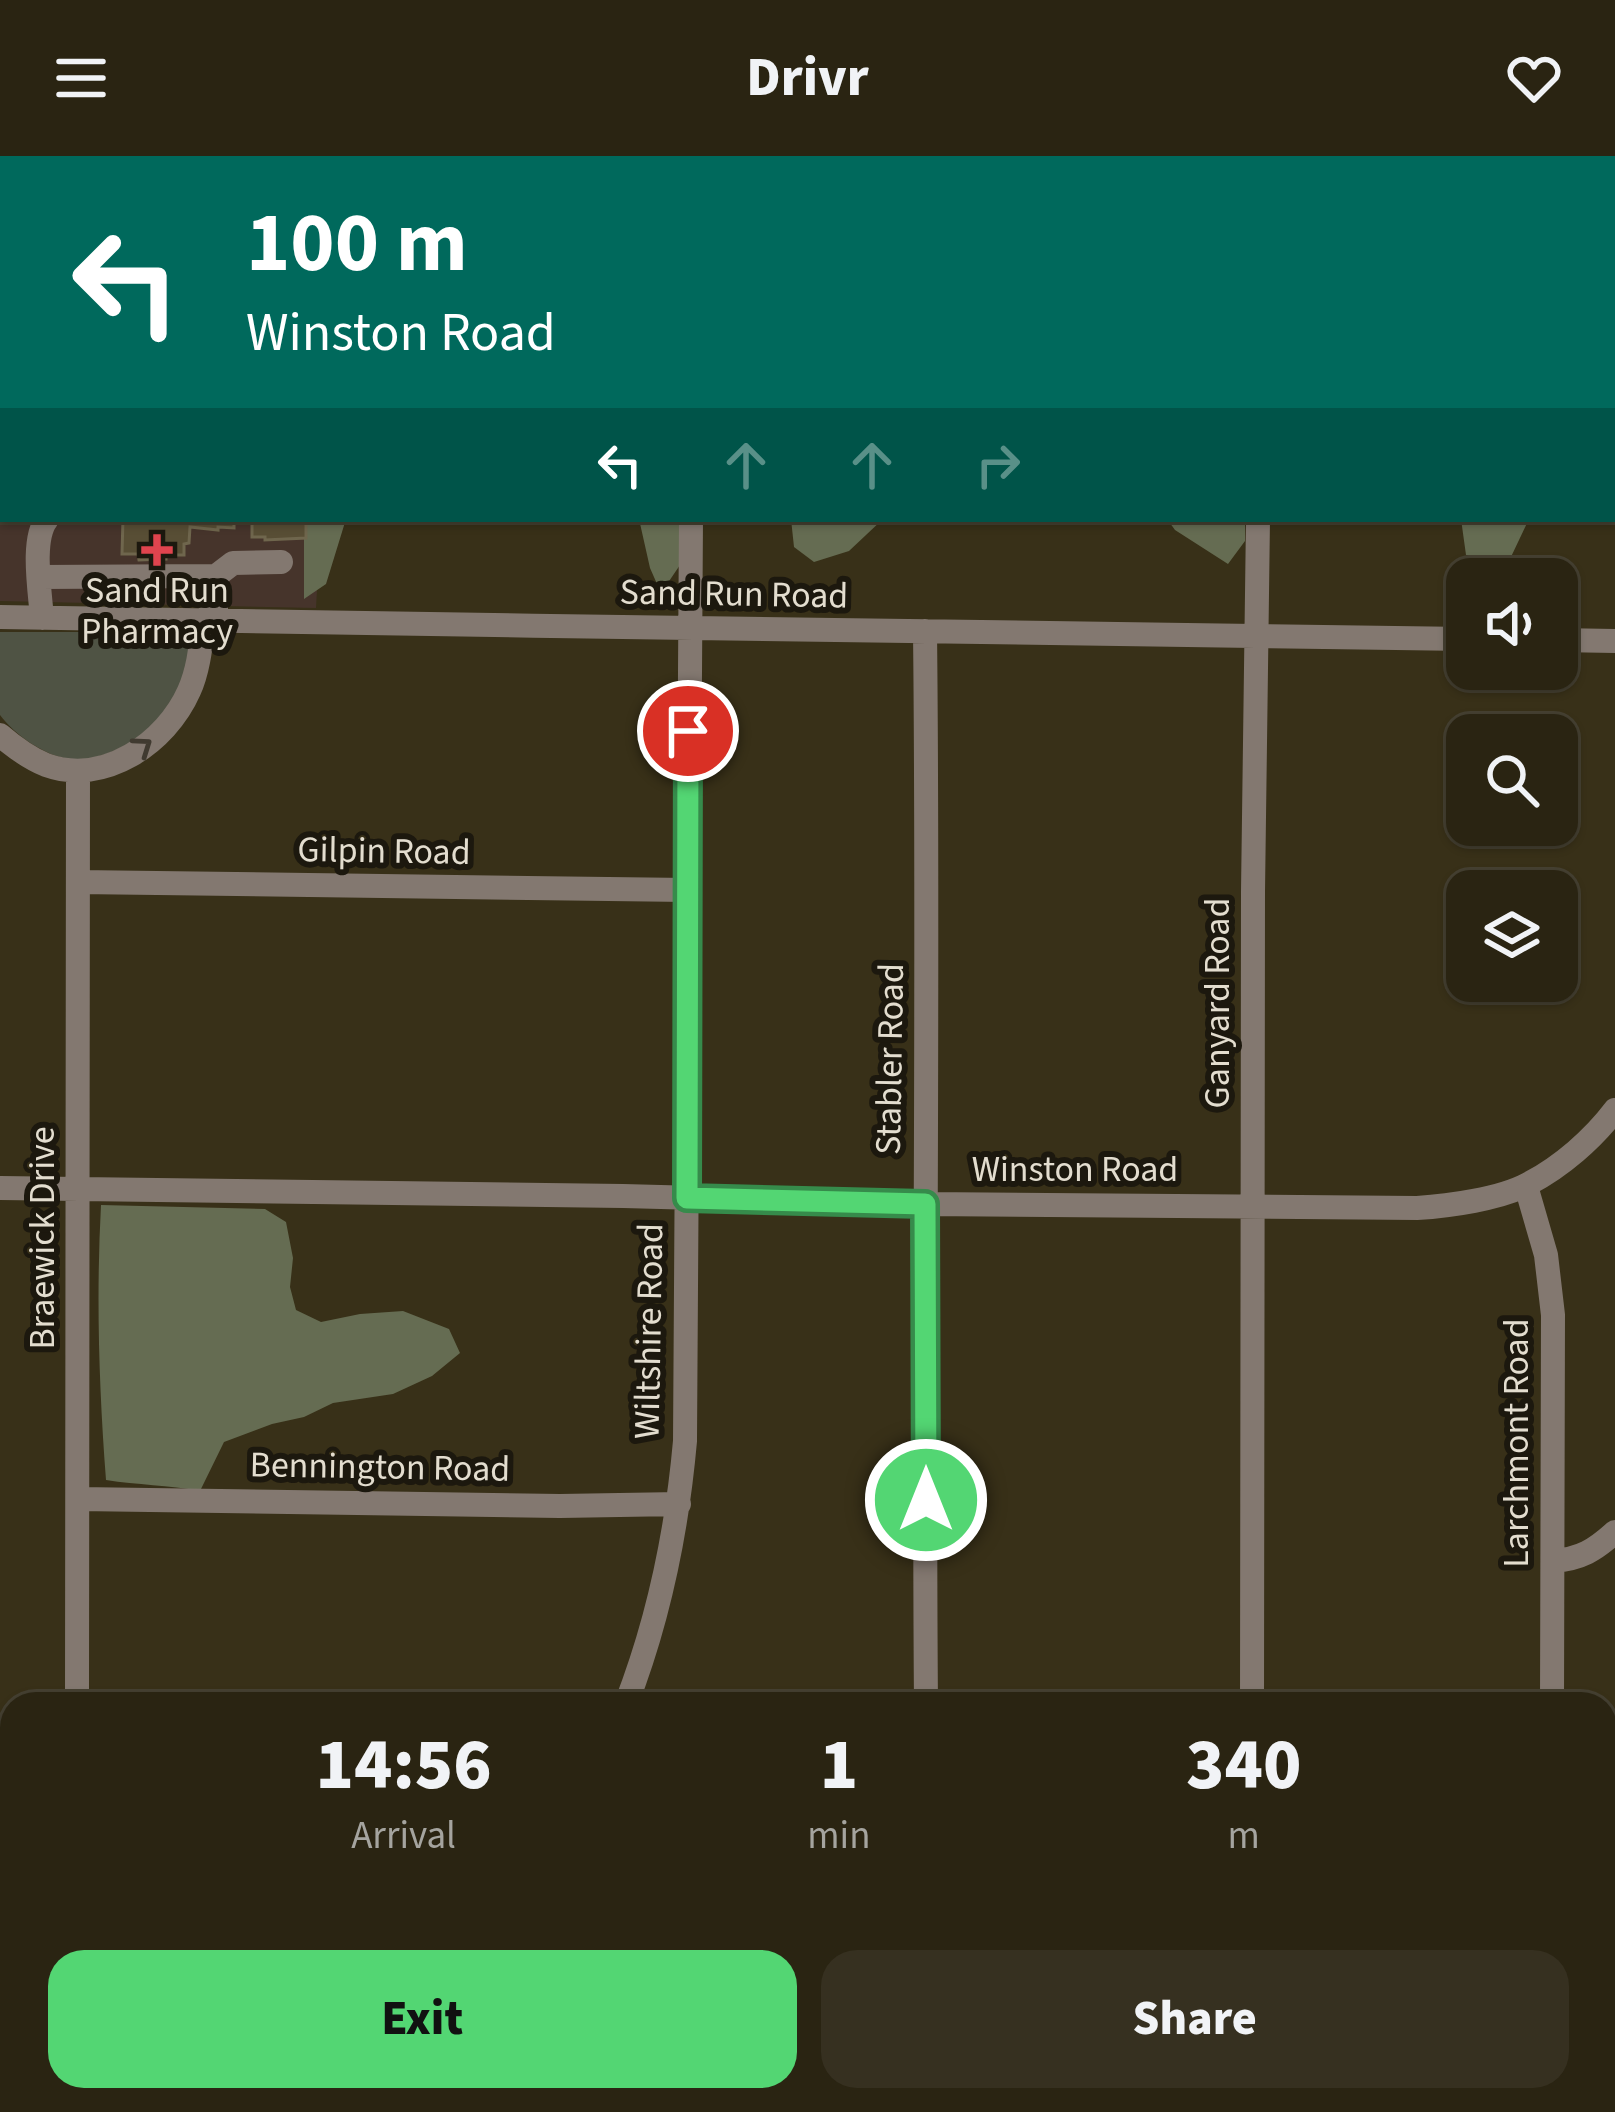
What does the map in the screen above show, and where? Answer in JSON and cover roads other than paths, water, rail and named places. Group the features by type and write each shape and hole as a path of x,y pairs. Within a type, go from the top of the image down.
{"street":[{"path":"42,618 38,540 43,522"},
{"name":"Wiltshire Road","path":"630,1692 666,1576 679,1504 686,1411 691,522"},
{"name":"Ganyard Road","path":"1252,1692 1258,522"},
{"path":"40,577 215,576 233,563 281,562"},
{"path":"0,735 28,756 60,769 78,771 134,754 164,730 191,686 210,619 215,576"},
{"name":"Sand Run Road","path":"0,617 1446,640"},
{"name":"Stabler Road","path":"925,632 926,1692"},
{"path":"1578,640 1615,641"},
{"name":"Braewick Drive","path":"77,1692 78,771"},
{"name":"Gilpin Road","path":"78,882 688,890"},
{"name":"Winston Road","path":"0,1188 925,1204 1447,1206 1526,1186 1583,1145 1615,1110"},
{"name":"Larchmont Road","path":"1526,1186 1546,1255 1553,1315 1552,1692"},
{"name":"Bennington Road","path":"79,1499 679,1504"},
{"path":"1553,1561 1577,1559 1615,1532"}],"place":[{"name":"Sand Run Pharmacy","path":"157,550"}]}
